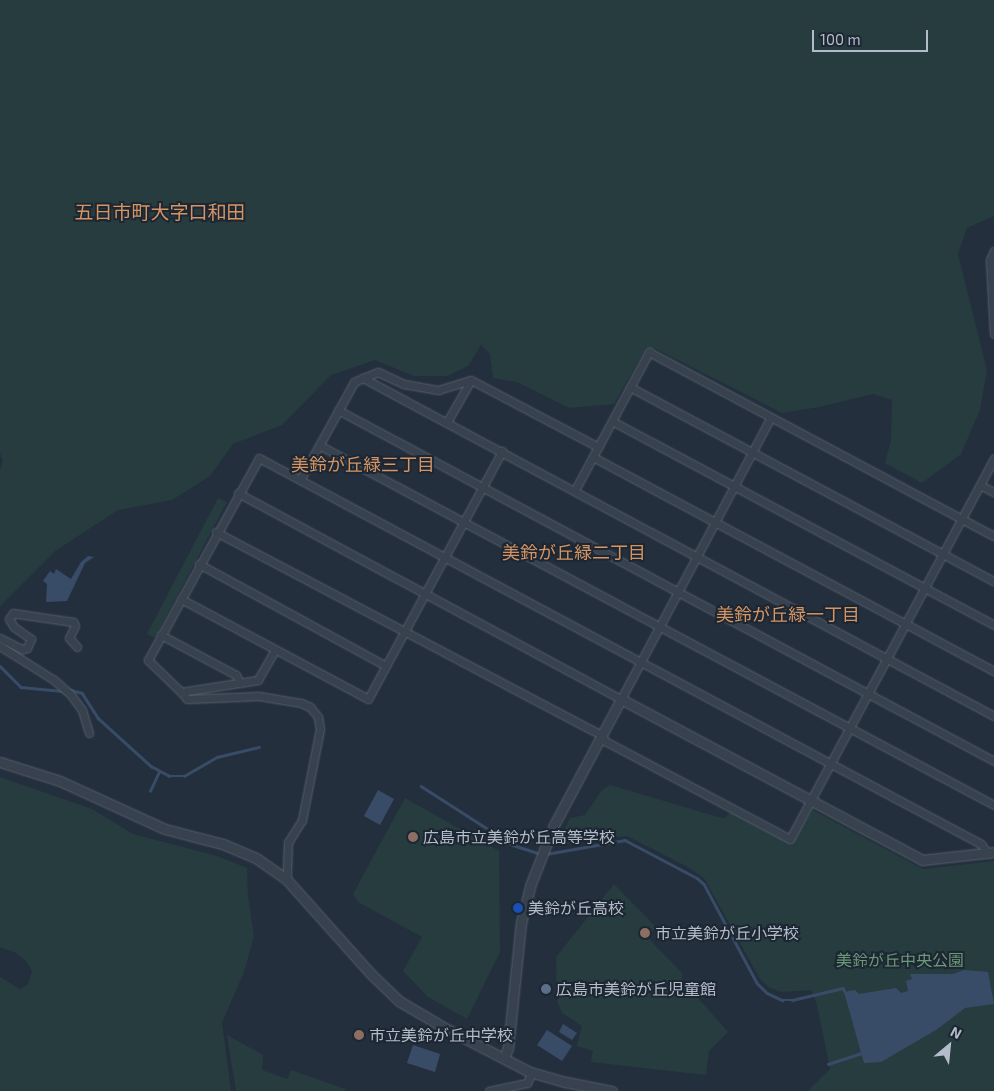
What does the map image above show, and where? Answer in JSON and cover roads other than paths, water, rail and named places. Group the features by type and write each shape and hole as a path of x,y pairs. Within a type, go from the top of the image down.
{"street":[{"path":"994,251 992,262 994,334"},
{"path":"575,490 648,352 994,536"},
{"path":"300,480 354,382 378,372 404,384 438,390 471,380 598,447"},
{"path":"363,378 994,716"},
{"path":"448,422 471,380"},
{"path":"630,387 994,581"},
{"path":"338,410 994,761"},
{"path":"504,1058 508,1048 521,923 538,862 554,825 771,417"},
{"path":"612,421 994,625"},
{"path":"319,444 659,628 994,805"},
{"path":"181,599 368,699 502,451"},
{"path":"593,457 904,625 994,671"},
{"path":"287,880 288,842 302,820 320,729 318,717 310,707 301,703 259,696 187,699 148,660 216,532 259,458 640,663 831,763 981,844 991,853"},
{"path":"216,532 602,735 605,741 790,838 994,458"},
{"path":"980,485 994,492"},
{"path":"238,493 922,860 991,853"},
{"path":"199,564 386,666"},
{"path":"0,638 22,649 27,648 31,638 14,627 9,619 13,613 73,622 75,626 69,638 77,647"},
{"path":"162,636 236,675 240,683"},
{"path":"0,646 59,684 82,710 89,733"},
{"path":"181,692 258,680 275,650"},
{"path":"0,762 60,781 165,829 223,844 256,858 287,880 371,974 399,1001 445,1028 532,1072 566,1082 612,1091"},
{"path":"489,1091 527,1083 532,1072"}],"water":[{"path":"88,556 94,557 85,563 67,601 46,602 47,584 43,581 50,571 54,574 56,569 71,579 81,562"},
{"path":"378,790 394,799 380,825 364,816"},
{"path":"964,970 988,972 994,1004 965,1008 936,1030 881,1062 864,1063 844,992 855,990 859,994 896,988 901,993 908,991 906,981 912,979 910,974 953,974"},
{"path":"563,1024 577,1033 572,1040 559,1032"},
{"path":"547,1030 572,1046 562,1061 537,1045"},
{"path":"413,1045 440,1054 435,1072 407,1063"}],"waterway":[{"path":"0,666 21,687 62,691"},
{"path":"68,689 82,693 98,718 151,766 170,776 184,776 217,757 259,747"},
{"path":"150,791 159,772"},
{"path":"421,786 513,845 540,854"},
{"path":"546,854 625,840 697,878 704,884 757,983 767,993 782,1000 792,1000 843,988 845,992"},
{"path":"828,1064 865,1052"}],"place":[{"name":"広島市立美鈴が丘高等学校","path":"413,837"},
{"name":"美鈴が丘高校","path":"518,908"},
{"name":"市立美鈴が丘小学校","path":"645,933"},
{"name":"広島市美鈴が丘児童館","path":"546,989"},
{"name":"市立美鈴が丘中学校","path":"359,1035"}],"district":[{"name":"五日市町大字口和田","path":"160,212"},
{"name":"美鈴が丘緑三丁目","path":"363,464"},
{"name":"美鈴が丘緑二丁目","path":"574,552"},
{"name":"美鈴が丘緑一丁目","path":"788,614"}],"park label":[{"name":"美鈴が丘中央公園","path":"900,960"}]}
